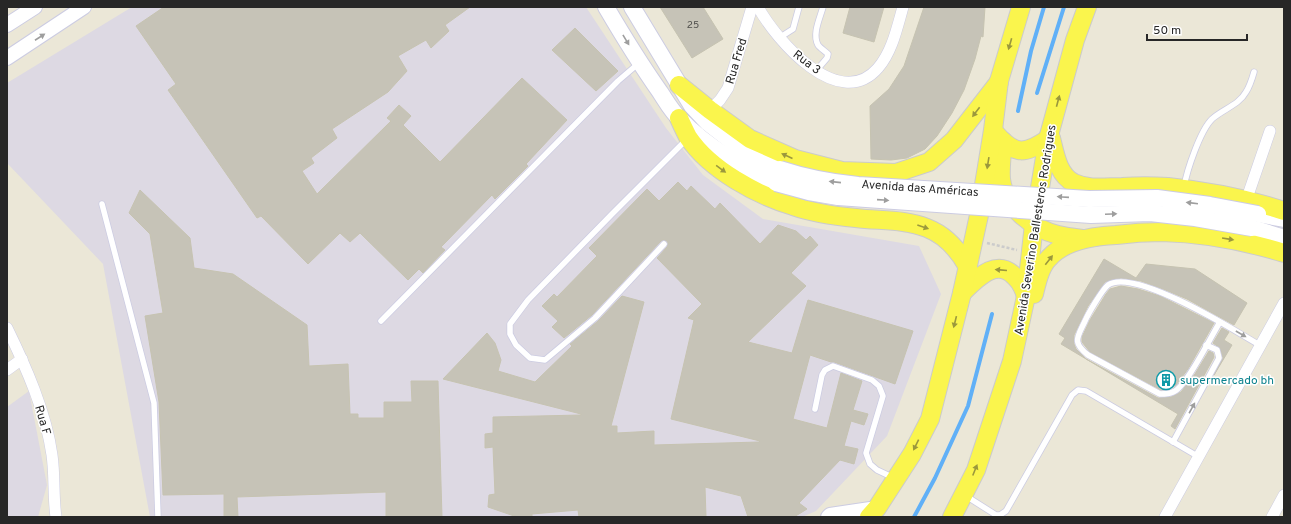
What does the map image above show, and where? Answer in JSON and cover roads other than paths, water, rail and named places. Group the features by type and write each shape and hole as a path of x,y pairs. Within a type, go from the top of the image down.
{"main road":[{"path":"606,7 640,63 679,118 688,137 700,151 719,168 741,183 793,207 855,218 912,223 928,228 954,247 968,267"},
{"path":"632,7 692,106 708,123 735,144 758,159 778,176 809,192 838,197 1091,214 1150,213 1195,218 1255,221 1284,219"},
{"path":"1021,7 999,81 998,136 1001,179 1004,190 1014,208 1034,224 1057,235 1083,239"},
{"name":"Avenida Severino Ballesteros Rodrigues","path":"952,517 976,470 1012,361 1026,296 1034,224 1049,136 1075,40 1087,7"},
{"path":"679,85 750,139 795,159 842,171 896,173 929,162 954,140 999,81"},
{"path":"679,118 701,138 752,171 778,176"},
{"path":"998,136 1015,150 1025,151 1035,148 1049,136 1056,158 1063,173 1073,182 1086,187 1166,187 1183,189 1246,201 1284,211"},
{"path":"873,513 912,454 930,419 962,293 983,195 998,136"},
{"path":"1255,221 1283,250"},
{"path":"1012,361 1028,317 1039,275 1048,258 1060,248 1083,239 1108,235 1162,232 1203,235 1283,250"},
{"path":"962,293 984,274 997,268 1007,270 1018,279 1026,296"}],"street":[{"path":"7,25 35,7"},
{"path":"7,58 69,11 84,7"},
{"name":"Rua Fred","path":"710,110 720,100 728,88 752,7"},
{"name":"Rua 3","path":"758,7 764,18 779,38 798,58 816,72 845,82 862,81 877,69 887,55 896,33 903,7"},
{"path":"1246,201 1270,130"},
{"path":"1165,517 1284,303"},
{"name":"Rua F","path":"7,328 22,359 43,416 52,456 56,517"},
{"path":"7,370 22,359"},
{"path":"1277,513 1284,495"},
{"path":"828,517 830,515 873,513"}],"lane":[{"path":"779,38 793,29 799,7"},
{"path":"816,72 827,58 828,54 818,46 816,38 817,27 823,7"},
{"path":"381,321 618,81 640,63"},
{"path":"1183,189 1186,175 1205,129 1213,119 1243,97 1247,92 1254,72"},
{"path":"664,244 595,318 545,360 530,358 516,345 510,334 510,324 528,300 688,137"},
{"path":"102,204 154,403 158,517"},
{"path":"1220,322 1190,373 1179,388 1174,392 1160,394 1088,355 1079,348 1077,339 1087,317 1102,294 1108,286 1115,283 1132,284 1153,289 1176,298 1220,322 1261,346"},
{"path":"1173,442 1219,358 1217,350 1206,345"},
{"path":"816,409 822,375 825,370 833,366 872,380 879,386 883,396 866,453 870,464 877,470 896,479"},
{"path":"964,494 993,513 1000,515 1003,513 1072,395 1078,390 1086,391 1199,457"}],"waterway":[{"path":"1018,111 1031,51 1044,7"},
{"path":"1037,93 1064,7"},
{"path":"914,517 935,478 968,406 992,314"}],"place":[{"name":"supermercado bh","path":"1166,380"}]}
